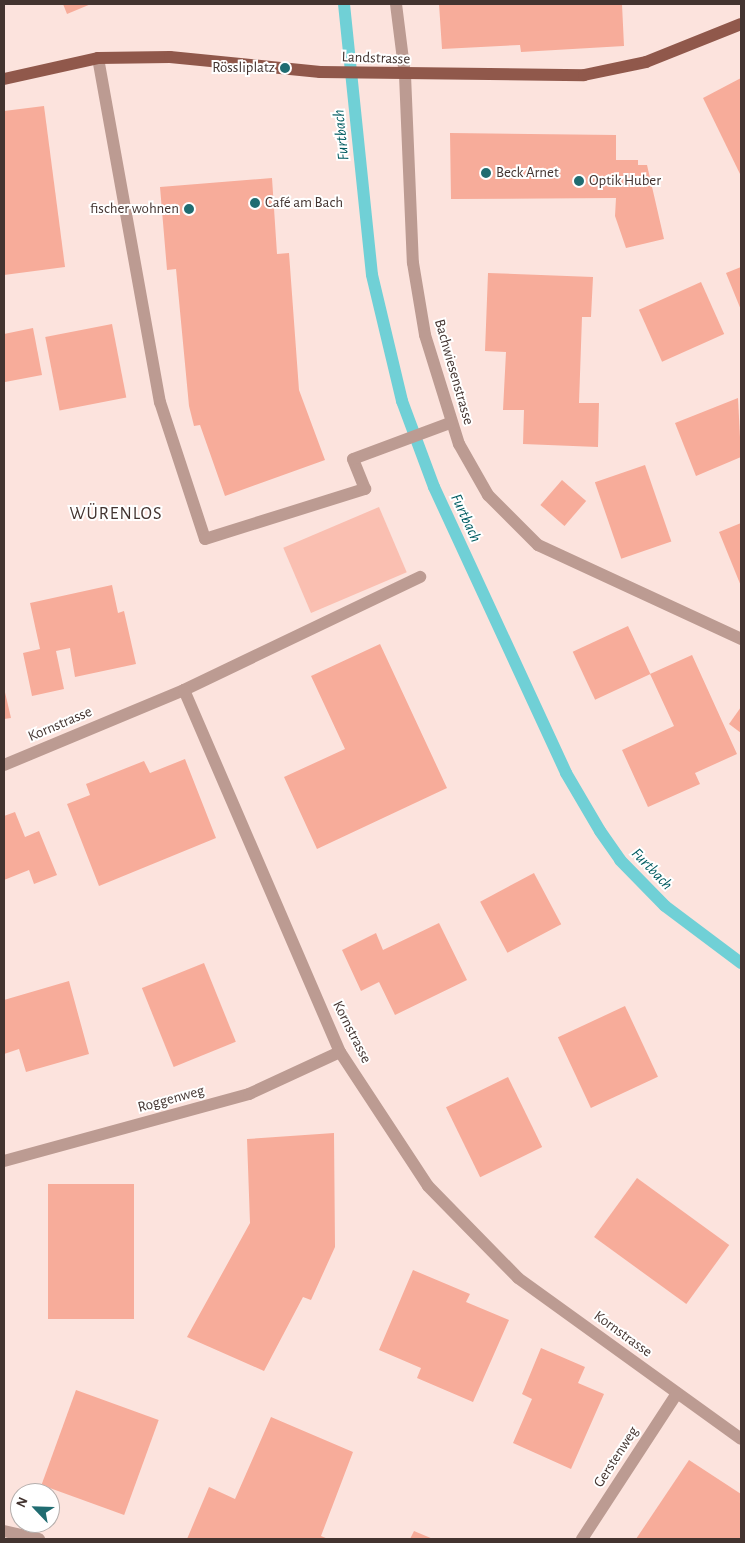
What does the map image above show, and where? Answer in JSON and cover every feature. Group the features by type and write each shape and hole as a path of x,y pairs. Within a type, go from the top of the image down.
{"main road":[{"name":"Landstrasse","path":"4,79 98,58 170,57 320,72 405,75 584,75 646,62 741,24"}],"street":[{"name":"Bachwiesenstrasse","path":"396,4 405,75 413,262 425,335 450,424 488,495 538,545 741,639"},
{"path":"98,58 160,402 205,539 365,489 353,459 450,424"},
{"path":"184,690 420,577"},
{"name":"Kornstrasse","path":"4,765 184,690 340,1052 428,1186 518,1278 741,1439"},
{"name":"Roggenweg","path":"4,1161 249,1094 340,1052"},
{"name":"Gerstenweg","path":"582,1539 677,1393"},
{"path":"4,1531 39,1539"}],"shaded area":[{"path":"379,507 407,572 311,613 283,548"}],"building":[{"path":"63,4 91,4 67,14"},
{"path":"439,4 622,4 624,46 521,52 520,45 442,49"},
{"path":"741,78 741,176 703,98"},
{"path":"44,106 65,267 4,275 4,111"},
{"path":"450,133 616,135 616,160 638,160 638,165 647,165 664,239 626,248 615,216 616,198 451,199"},
{"path":"272,178 277,254 289,253 299,390 325,460 225,496 200,425 194,426 189,406 176,269 167,270 160,187"},
{"path":"741,267 741,310 726,273"},
{"path":"488,273 593,277 591,317 582,317 579,403 599,403 598,447 523,444 524,410 503,410 506,352 485,351"},
{"path":"701,282 724,334 662,362 639,310"},
{"path":"112,324 126,398 60,411 45,337"},
{"path":"33,328 42,375 5,382 4,334"},
{"path":"738,398 741,457 696,476 675,423"},
{"path":"645,465 671,542 621,559 595,482"},
{"path":"562,480 586,501 565,526 540,505"},
{"path":"741,523 741,586 719,532"},
{"path":"112,585 118,613 124,611 136,664 75,677 70,648 56,651 64,689 32,696 23,653 40,649 30,603"},
{"path":"628,626 650,674 595,700 573,652"},
{"path":"380,644 447,788 317,849 284,777 345,749 311,676"},
{"path":"692,655 737,754 695,773 700,784 648,807 622,750 674,726 650,674"},
{"path":"4,688 11,718 4,719"},
{"path":"741,707 741,733 729,724"},
{"path":"185,759 216,838 99,886 67,804 90,795 86,784 144,761 150,773"},
{"path":"15,812 25,837 39,831 57,875 34,884 29,870 4,880 4,816"},
{"path":"534,873 561,924 507,953 480,902"},
{"path":"439,923 467,980 395,1015 379,982 361,991 342,950 376,933 383,950"},
{"path":"204,963 236,1042 174,1067 142,988"},
{"path":"69,981 89,1054 26,1072 19,1049 4,1054 4,1000"},
{"path":"625,1006 658,1077 591,1108 558,1037"},
{"path":"508,1077 542,1147 480,1177 446,1107"},
{"path":"334,1133 335,1247 311,1300 303,1297 264,1371 187,1337 250,1223 247,1139"},
{"path":"637,1178 729,1245 686,1304 594,1237"},
{"path":"48,1184 134,1184 134,1319 48,1319"},
{"path":"413,1270 470,1294 466,1302 509,1320 473,1402 417,1378 421,1368 379,1350"},
{"path":"541,1348 585,1367 578,1383 604,1394 571,1469 513,1443 532,1399 522,1394"},
{"path":"76,1390 159,1420 124,1515 60,1492 60,1483 42,1483"},
{"path":"271,1417 353,1452 321,1536 328,1539 187,1539 209,1487 235,1499"},
{"path":"689,1460 741,1494 741,1539 636,1539"},
{"path":"414,1531 433,1539 410,1539"}],"waterway":[{"name":"Furtbach","path":"344,4 372,275 402,401 434,487 566,773 600,831 620,860 665,906 741,963"}],"place":[{"name":"Rössliplatz","path":"285,68"},
{"name":"Beck Arnet","path":"486,173"},
{"name":"Optik Huber","path":"579,181"},
{"name":"Café am Bach","path":"255,203"},
{"name":"fischer wohnen","path":"189,209"}],"district":[{"name":"WÜRENLOS","path":"116,514"}]}
